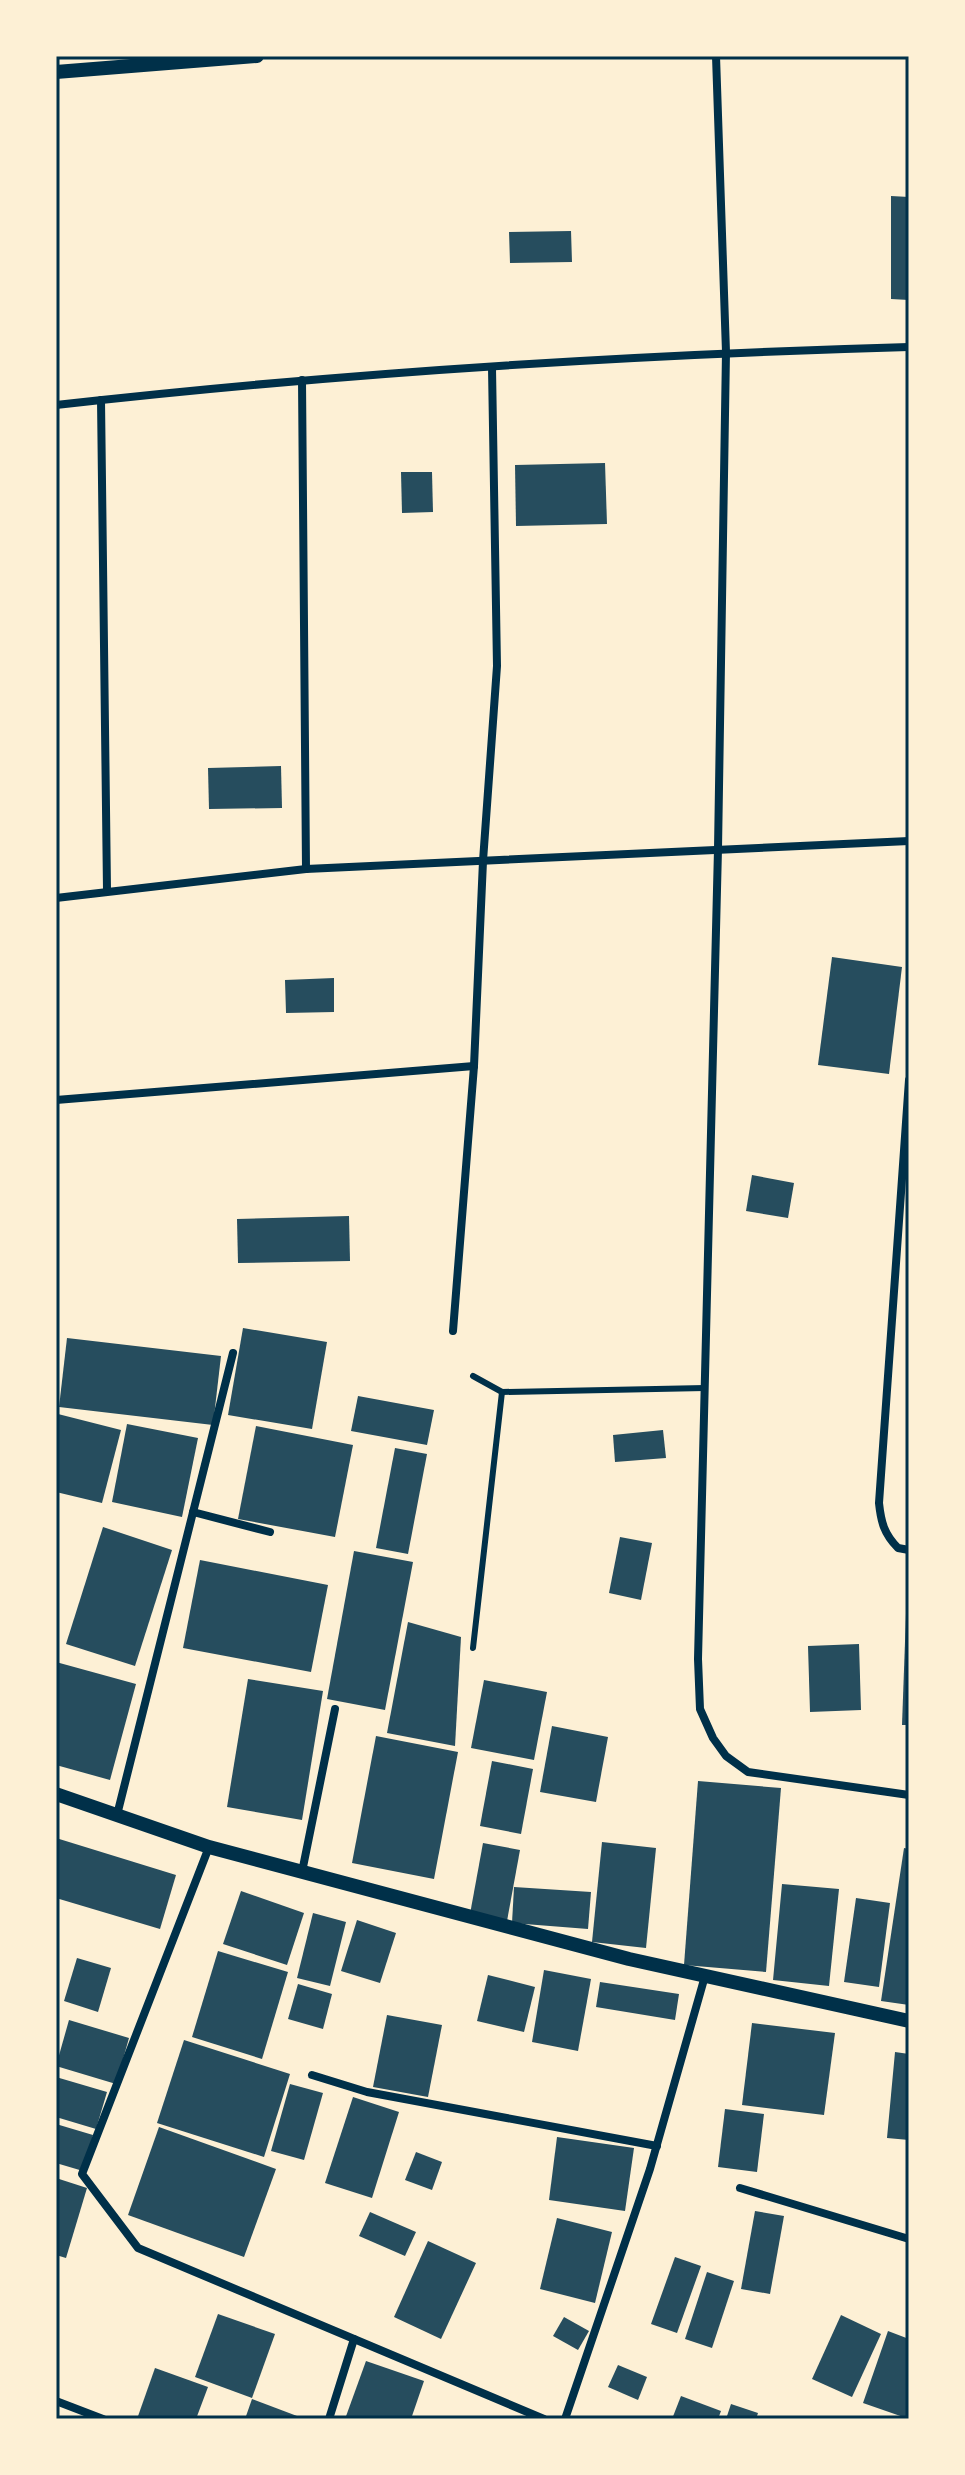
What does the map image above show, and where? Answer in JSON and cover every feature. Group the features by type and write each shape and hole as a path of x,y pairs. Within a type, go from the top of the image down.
{"street":[{"path":"56,72 257,56"},
{"path":"716,56 726,352 718,849 698,1659 700,1709 713,1738 726,1756 748,1772 909,1795"},
{"path":"56,405 302,380 726,352 909,347"},
{"path":"453,1331 474,1066 483,861 497,666 492,368"},
{"path":"302,380 306,869"},
{"path":"101,400 107,890"},
{"path":"56,898 306,869 909,841"},
{"path":"56,1100 474,1066"},
{"path":"909,1080 879,1503 881,1522 887,1537 898,1548 909,1550"},
{"path":"117,1815 233,1353"},
{"path":"193,1512 270,1532"},
{"path":"302,1872 335,1709"},
{"path":"56,1794 209,1847 302,1872 629,1959 909,2021"},
{"path":"209,1847 82,2174 138,2248 544,2419"},
{"path":"565,2419 657,2146 705,1976"},
{"path":"312,2075 367,2092 657,2146"},
{"path":"740,2188 909,2239"},
{"path":"329,2419 354,2339"},
{"path":"56,2401 103,2419"}],"lane":[{"path":"473,1376 502,1392 705,1388"},
{"path":"473,1648 502,1392"}],"building":[{"path":"891,196 909,197 909,300 891,299"},
{"path":"571,231 572,262 510,263 509,232"},
{"path":"605,463 607,524 516,526 515,465"},
{"path":"401,472 432,472 433,512 402,513"},
{"path":"281,766 282,808 209,809 208,768"},
{"path":"832,957 902,967 889,1074 818,1065"},
{"path":"334,978 334,1012 286,1013 285,980"},
{"path":"752,1175 794,1183 788,1218 746,1211"},
{"path":"349,1216 350,1261 238,1263 237,1219"},
{"path":"243,1328 327,1342 312,1429 228,1415"},
{"path":"67,1338 221,1356 213,1425 59,1407"},
{"path":"358,1396 434,1410 427,1445 351,1431"},
{"path":"58,1414 121,1430 102,1503 56,1492"},
{"path":"127,1424 198,1438 182,1517 112,1502"},
{"path":"256,1426 353,1445 335,1537 238,1519"},
{"path":"663,1430 666,1458 615,1462 613,1435"},
{"path":"395,1448 427,1454 408,1554 376,1548"},
{"path":"103,1527 172,1550 135,1666 66,1644"},
{"path":"620,1537 652,1543 641,1600 609,1593"},
{"path":"354,1551 413,1562 385,1710 327,1699"},
{"path":"200,1560 328,1585 311,1672 183,1648"},
{"path":"906,1614 909,1614 909,1725 902,1725"},
{"path":"408,1622 461,1637 455,1746 387,1733"},
{"path":"859,1644 861,1710 810,1712 808,1646"},
{"path":"56,1662 136,1684 110,1780 56,1765"},
{"path":"248,1679 323,1691 302,1820 227,1807"},
{"path":"484,1680 547,1692 534,1760 471,1748"},
{"path":"552,1726 608,1737 596,1802 540,1792"},
{"path":"376,1736 458,1752 434,1879 352,1863"},
{"path":"492,1761 533,1769 521,1834 480,1826"},
{"path":"698,1781 781,1788 766,1972 684,1965"},
{"path":"56,1838 176,1875 160,1929 56,1898"},
{"path":"602,1842 656,1848 646,1948 592,1942"},
{"path":"483,1843 520,1850 507,1921 470,1914"},
{"path":"904,1848 909,1849 909,2005 881,2001"},
{"path":"782,1884 839,1889 829,1986 773,1980"},
{"path":"514,1887 591,1892 588,1929 512,1923"},
{"path":"241,1891 304,1913 287,1965 223,1944"},
{"path":"856,1898 890,1903 879,1987 844,1982"},
{"path":"313,1913 346,1922 330,1986 297,1978"},
{"path":"357,1920 396,1933 380,1983 341,1971"},
{"path":"218,1951 288,1972 262,2059 192,2037"},
{"path":"77,1958 111,1968 98,2012 64,2001"},
{"path":"544,1970 591,1979 578,2051 532,2042"},
{"path":"488,1975 535,1987 524,2032 477,2021"},
{"path":"600,1982 679,1994 675,2020 596,2007"},
{"path":"298,1984 332,1994 323,2029 288,2019"},
{"path":"387,2015 442,2025 428,2097 373,2087"},
{"path":"69,2020 129,2038 116,2084 56,2066"},
{"path":"752,2023 835,2033 824,2115 742,2105"},
{"path":"184,2040 290,2074 264,2157 157,2123"},
{"path":"895,2052 909,2054 909,2140 887,2138"},
{"path":"56,2077 107,2092 96,2129 56,2117"},
{"path":"290,2084 323,2093 304,2160 271,2151"},
{"path":"353,2097 399,2112 372,2198 325,2183"},
{"path":"725,2109 764,2114 757,2172 718,2167"},
{"path":"56,2124 93,2135 83,2171 56,2163"},
{"path":"159,2127 276,2169 244,2257 128,2215"},
{"path":"557,2137 634,2148 625,2211 549,2200"},
{"path":"416,2152 442,2162 432,2190 405,2180"},
{"path":"56,2178 87,2188 66,2258 56,2255"},
{"path":"755,2211 784,2216 770,2294 741,2289"},
{"path":"370,2212 416,2232 405,2256 359,2236"},
{"path":"557,2218 612,2232 595,2303 540,2289"},
{"path":"428,2241 476,2263 441,2339 394,2317"},
{"path":"675,2257 701,2266 677,2333 651,2324"},
{"path":"707,2272 734,2281 712,2348 685,2339"},
{"path":"218,2314 275,2334 252,2398 195,2377"},
{"path":"841,2315 881,2334 852,2397 812,2379"},
{"path":"564,2317 589,2331 578,2350 553,2336"},
{"path":"888,2331 909,2339 909,2419 863,2403"},
{"path":"366,2361 424,2381 411,2419 345,2419"},
{"path":"618,2365 647,2377 638,2400 608,2387"},
{"path":"155,2368 208,2387 196,2419 137,2419"},
{"path":"681,2396 721,2411 718,2419 672,2419"},
{"path":"252,2399 305,2419 245,2419"},
{"path":"731,2404 758,2413 756,2419 726,2419"}]}
